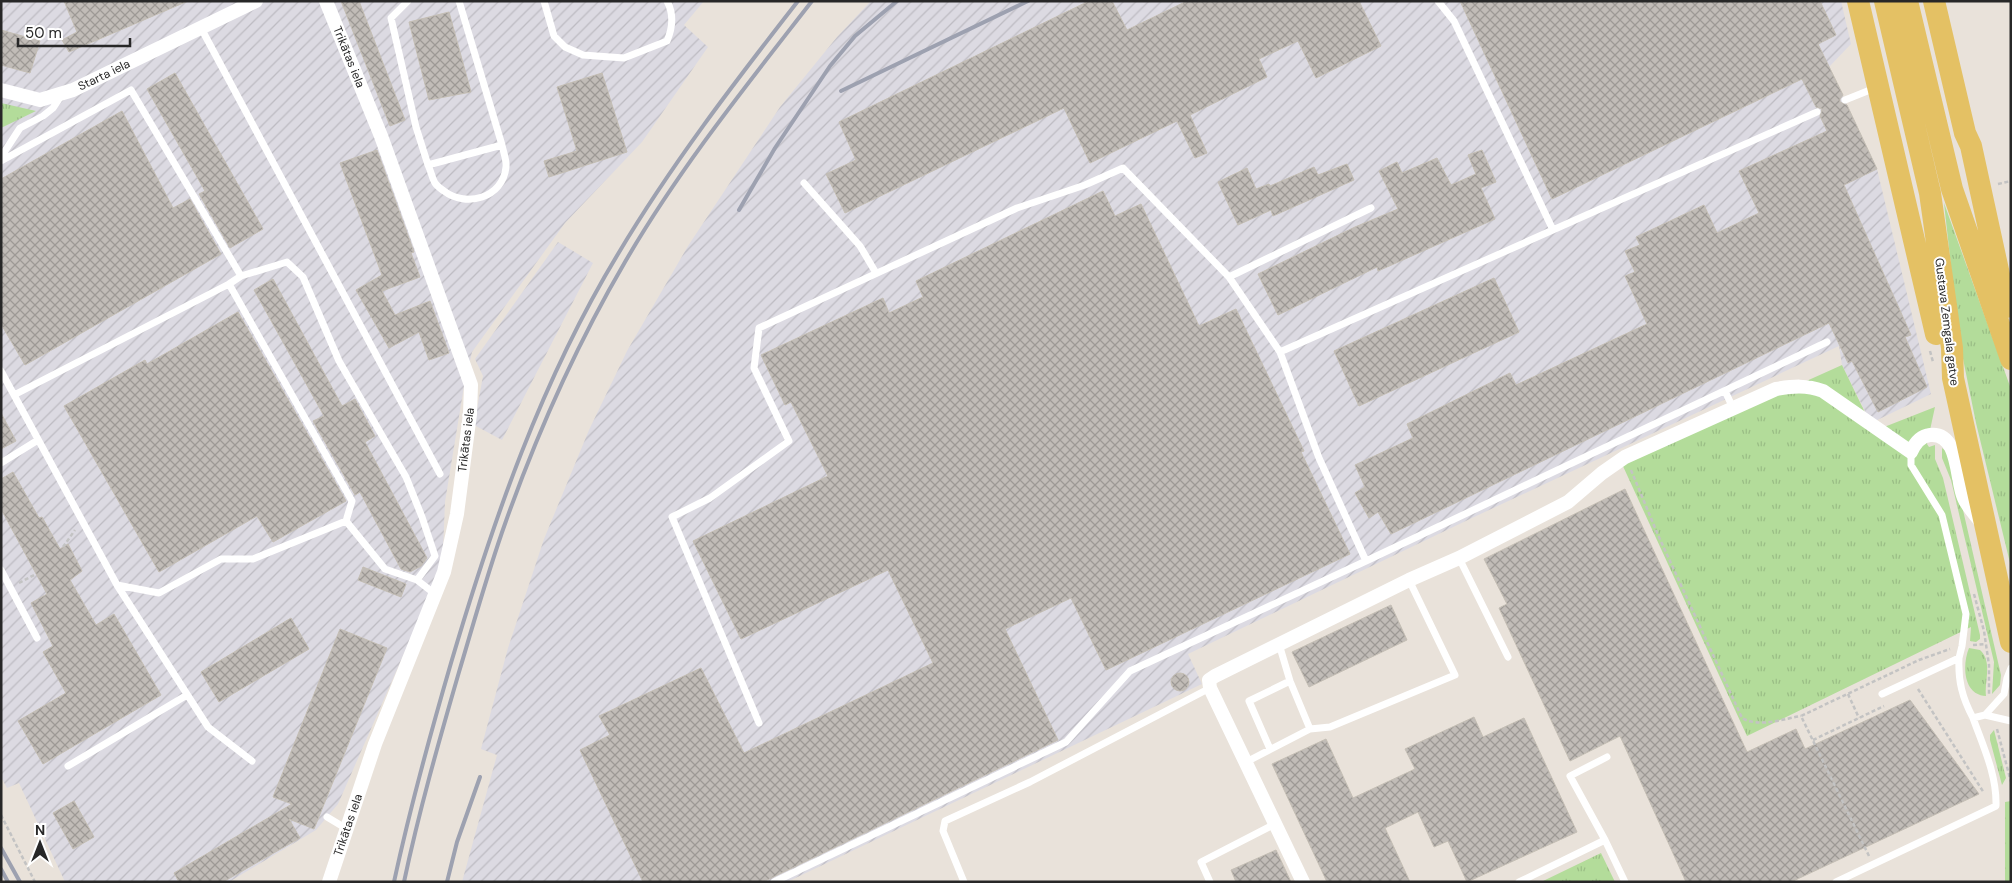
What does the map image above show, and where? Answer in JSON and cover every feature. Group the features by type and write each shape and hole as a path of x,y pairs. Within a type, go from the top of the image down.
{"main road":[{"path":"1858,1 1941,352 1944,373"},
{"name":"Gustava Zemgala gatve","path":"1885,1 1930,193 1952,348 1944,373 1984,525 2011,642"},
{"path":"1907,1 1952,188 2011,359"},
{"path":"1934,1 1965,133 1973,156 2011,327"}],"street":[{"name":"Starta iela","path":"1,90 40,100 62,94 256,1"},
{"name":"Trikātas iela","path":"326,1 381,136 471,385 470,414 457,514 444,572 375,744 328,882"},
{"path":"1303,882 1210,688 1209,680 1409,580 1459,558 1568,502 1602,474 1626,458 1776,389 1795,386 1810,387 1833,397 1875,429 1911,452 1916,442 1931,435 1940,436 1949,443 1954,451 1964,499 1984,525"}],"lane":[{"path":"408,1 391,18 416,127 436,184 450,196 470,199 484,197 492,192 501,182 506,167 502,145 458,1"},
{"path":"544,1 554,36 565,47 582,55 624,58 667,40 672,30 672,10 667,1"},
{"path":"1438,1 1454,22 1553,230"},
{"path":"201,28 440,474"},
{"path":"1845,100 1878,87"},
{"path":"1,161 131,90 241,276"},
{"path":"1,157 20,128 44,116 62,94"},
{"path":"1280,352 1817,112"},
{"path":"428,165 502,145"},
{"path":"759,723 672,517 710,498 789,441 754,368 759,328 1017,208 1085,185 1123,168 1229,277 1280,352 1319,458 1366,561"},
{"path":"804,183 860,246 876,273"},
{"path":"1229,277 1371,208"},
{"path":"14,395 229,284 241,276 287,262 303,277 339,361 406,477 435,556 417,580"},
{"path":"229,284 352,501 346,521"},
{"path":"774,882 1066,742 1130,671 1827,342"},
{"path":"1,371 117,585 187,695 208,727 252,761"},
{"path":"1725,391 1733,408"},
{"path":"1,463 38,440"},
{"path":"1836,882 1996,806 1997,794 1992,771 1973,718 1963,698 1958,677 1958,658 1962,646 1966,614 1942,515 1911,466 1911,452"},
{"path":"346,521 385,569 417,580 435,594"},
{"path":"117,585 159,593 221,559 254,559 346,521"},
{"path":"1459,558 1508,657"},
{"path":"1,570 37,638"},
{"path":"1246,762 1310,729 1330,727 1456,675 1409,580"},
{"path":"1279,644 1290,681 1310,729"},
{"path":"1882,694 1958,658"},
{"path":"1985,715 2004,694 2011,668"},
{"path":"1270,749 1249,701 1290,681"},
{"path":"964,882 943,832 945,821 1039,777 1210,688"},
{"path":"68,766 187,695"},
{"path":"1973,718 1985,715 2011,721"},
{"path":"1607,758 1570,776 1626,882"},
{"path":"327,817 347,829"},
{"path":"1210,882 1201,862 1276,824"},
{"path":"1519,882 1605,840"}],"path":[{"path":"1930,352 1944,373"},
{"path":"1626,458 1658,535 1742,718 1749,722 1766,723 1801,716 1941,651 1962,646 1986,644"},
{"path":"64,547 82,520"},
{"path":"10,588 36,574"},
{"path":"1910,693 1918,689 1981,789 1996,806"},
{"path":"1848,694 1859,718"},
{"path":"1813,740 1885,705"},
{"path":"1801,716 1873,864"},
{"path":"1997,728 2011,782"},
{"path":"1,815 36,882"}],"shaded area":[{"path":"1,1 704,1 684,25 708,47 642,142 565,223 472,352 464,386 445,502 443,550 438,576 338,804 316,830 229,882 65,882 19,783 7,788 1,777"},
{"path":"871,1 1841,1 1851,44 1829,67 1877,169 1931,394 1871,423 1842,365 1839,346 1188,654 1202,684 787,882 462,882 497,755 481,749 508,648 544,539 589,430 627,351 688,246 780,107 837,37"},
{"path":"558,242 593,263 502,440 474,425 483,376 475,359"}],"green space":[{"path":"1,103 36,111 1,128"},
{"path":"1944,203 2011,389 2011,567 1976,423 1959,339"},
{"path":"1842,365 1874,431 1935,407 1927,444 1929,447 1935,445 1935,459 1943,478 1980,639 1976,642 1970,641 1971,627 1747,736 1622,464"},
{"path":"1942,448 1946,451 1954,471 2001,675 2000,685 1992,694 1994,662 1951,480 1942,458"},
{"path":"1969,648 1980,650 1986,660 1986,696 1978,694 1973,690 1966,678 1965,663"},
{"path":"1994,730 2006,778 2002,785 1990,740 1990,735"},
{"path":"2011,801 2011,882 2005,882 2005,802"},
{"path":"1601,853 1615,882 1541,882"}],"building":[{"path":"64,1 188,1 69,52 62,40 77,32"},
{"path":"341,1 359,1 405,120 390,126"},
{"path":"1089,1 1112,1 1127,30 1187,1 1359,1 1381,46 1316,78 1298,41 1259,59 1267,77 1190,115 1207,153 1195,158 1177,121 1090,163 1064,108 845,213 826,174 856,160 839,122"},
{"path":"1460,1 1820,1 1836,35 1818,44 1843,95 1840,102 1847,105 1877,169 1844,185 1911,335 1905,337 1927,387 1878,412 1852,361 1848,363 1829,323 1391,534 1378,512 1369,518 1355,493 1365,487 1355,465 1413,438 1407,424 1510,373 1516,385 1647,324 1625,276 1635,272 1625,251 1640,245 1636,237 1704,205 1717,233 1759,213 1739,171 1827,131 1820,116 1822,109 1816,107 1802,79 1552,199"},
{"path":"449,12 471,92 429,100 409,22"},
{"path":"1,30 40,41 30,73 1,65"},
{"path":"175,73 263,229 230,248 199,194 205,191 147,89"},
{"path":"602,73 627,152 549,177 544,161 577,151 557,87"},
{"path":"122,111 173,208 190,199 221,254 25,365 1,324 1,179"},
{"path":"377,150 414,252 411,253 420,277 382,291 395,315 430,301 449,353 429,360 419,332 389,348 356,290 382,275 340,163"},
{"path":"1482,150 1496,182 1481,188 1495,219 1378,271 1377,267 1278,315 1258,274 1355,227 1398,209 1379,171 1397,162 1402,173 1437,158 1451,185 1476,174 1468,155"},
{"path":"1347,164 1354,180 1273,216 1271,210 1238,225 1218,182 1247,168 1256,189 1269,184 1270,186 1314,167 1318,175"},
{"path":"1103,191 1115,216 1141,204 1199,326 1236,309 1304,451 1301,452 1350,554 1106,670 1071,598 1005,629 1058,740 763,882 643,882 580,750 610,735 599,716 701,668 744,753 933,663 888,570 741,639 693,541 828,476 791,402 785,405 761,355 883,298 889,313 923,297 916,281"},
{"path":"1494,278 1519,332 1359,406 1334,351"},
{"path":"273,279 342,406 355,399 375,436 365,442 427,558 421,566 410,572 401,569 360,492 355,495 313,421 324,416 254,290"},
{"path":"238,312 346,501 273,542 257,516 159,572 64,406 145,360 147,364"},
{"path":"1,413 16,441 1,449"},
{"path":"13,472 39,518 42,517 60,549 68,544 82,571 70,580 96,625 114,614 161,695 43,764 18,721 66,693 43,652 53,646 31,603 47,594 1,509 1,479"},
{"path":"1625,489 1747,752 1796,729 1805,749 1910,700 1979,794 1791,882 1686,882 1620,736 1570,761 1499,608 1507,604 1484,559"},
{"path":"363,567 406,584 401,597 358,580"},
{"path":"1391,605 1407,640 1309,687 1292,652"},
{"path":"291,618 309,649 219,702 201,672"},
{"path":"340,629 387,648 314,829 289,819 300,838 223,882 179,882 174,873 292,804 273,797"},
{"path":"1176,673 1184,673 1189,678 1187,689 1176,691 1171,686 1171,678"},
{"path":"1474,717 1483,737 1524,718 1577,832 1467,882 1448,841 1434,847 1418,812 1385,828 1410,882 1327,882 1272,764 1326,739 1353,798 1415,769 1405,749"},
{"path":"74,801 94,837 73,849 53,813"},
{"path":"1276,850 1291,882 1236,882 1231,870"}],"railway":[{"path":"394,882 435,717 467,610 502,505 542,402 590,302 659,188 727,94 798,1"},
{"path":"404,882 437,750 487,578 518,487 560,388 607,293 668,194 714,128 812,1"},
{"path":"739,210 775,148 830,66 855,36 897,1"},
{"path":"841,91 1028,1"},
{"path":"447,882 457,842 480,777"},
{"path":"1,848 20,882"},
{"path":"1,869 8,882"}]}
